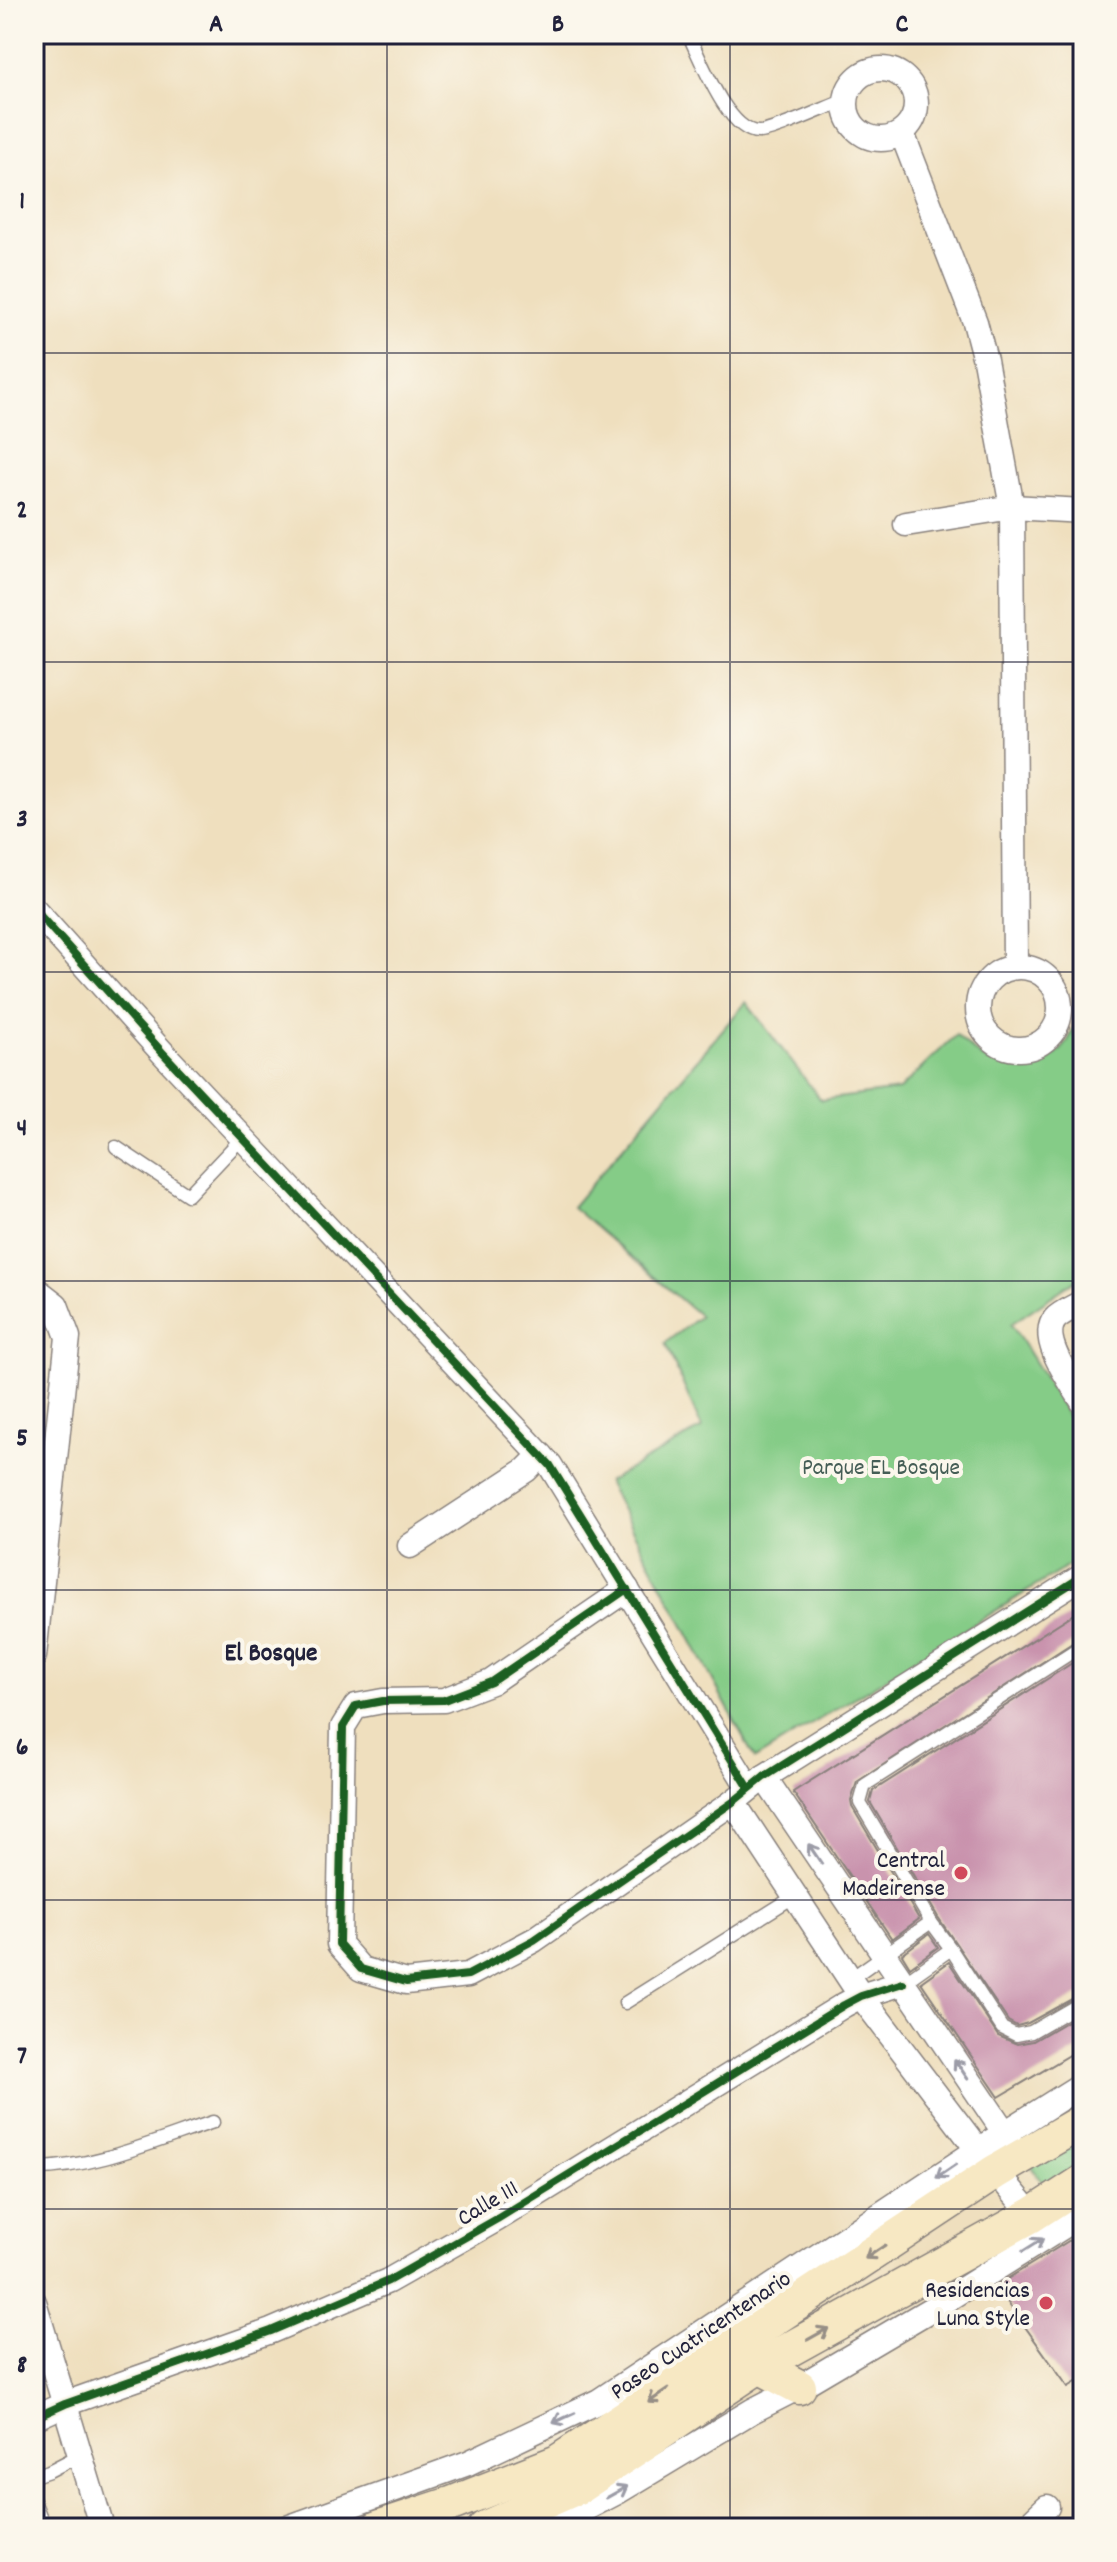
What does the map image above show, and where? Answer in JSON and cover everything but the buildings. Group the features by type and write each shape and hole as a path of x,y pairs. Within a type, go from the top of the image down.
{"street":[{"path":"877,69 889,70 908,81 917,103 910,125 902,133 880,140 868,137 850,123 846,100 849,88 856,79 877,69"},
{"path":"902,133 975,322 1012,507 1015,967"},
{"path":"906,524 1012,507 1083,511"},
{"path":"34,909 242,1138 550,1465 749,1789 903,1983 1032,2215"},
{"path":"34,1288 56,1305 68,1337 34,1656"},
{"path":"1083,1302 1054,1320 1048,1335 1083,1402"},
{"path":"410,1546 526,1470 541,1455"},
{"path":"627,1589 491,1682 444,1700 383,1701 356,1706 343,1727 339,1944 361,1969 406,1982 468,1975 534,1940 749,1789 1083,1576"},
{"path":"749,1789 795,1896 855,1988 1000,2153"},
{"name":"Calle 111","path":"34,2418 65,2404 271,2331 388,2281 497,2219 855,1988 903,1983"},
{"name":"Paseo Cuatricentenario","path":"378,2528 451,2504 558,2462 1000,2153 1083,2084"},
{"name":"Paseo Cuatricentenario","path":"287,2528 468,2463 599,2401 1000,2153 1083,2121"},
{"path":"485,2528 580,2486 759,2366 1032,2215 1082,2192"},
{"path":"548,2528 619,2491 933,2308 1082,2192"},
{"path":"34,2302 102,2528"},
{"path":"759,2366 799,2387"},
{"path":"1025,2528 1047,2507"}],"lane":[{"path":"688,34 730,115 741,127 761,132 846,100"},
{"path":"116,1147 188,1195 242,1138"},
{"path":"1083,1645 865,1785 860,1803 931,1922 1002,2028 1016,2035 1031,2032 1083,2002"},
{"path":"625,2003 795,1896"},
{"path":"855,1988 882,1954 931,1922"},
{"path":"903,1983 951,1949"},
{"path":"34,2168 105,2157 213,2122"},
{"path":"34,2476 80,2455"},
{"path":"34,2501 45,2528"}],"green space":[{"name":"Parque EL Bosque","path":"1083,983 1083,1275 1011,1324 1083,1440 1083,1557 755,1759 607,1482 702,1428 665,1343 700,1316 572,1207 746,1002 821,1100 899,1090 956,1035 991,1062 1016,1067 1040,1064 1060,1051 1067,1041 1075,1018 1075,985"},
{"path":"1073,2146 1080,2153 1083,2163 1046,2186 1028,2163"}],"cycle path":[{"path":"34,909 162,1052 550,1465 749,1788"},
{"path":"627,1589 491,1682 444,1700 383,1701 356,1706 343,1727 339,1944 361,1969 406,1982 468,1975 534,1940 733,1802 764,1777 1083,1576"},
{"path":"34,2418 65,2404 271,2331 388,2281 497,2219 844,2005 861,1996 903,1983"}],"place":[{"name":"Central Madeirense","path":"961,1873"},
{"name":"Residencias Luna Style","path":"1046,2303"}],"district":[{"name":"El Bosque","path":"271,1651"}]}
